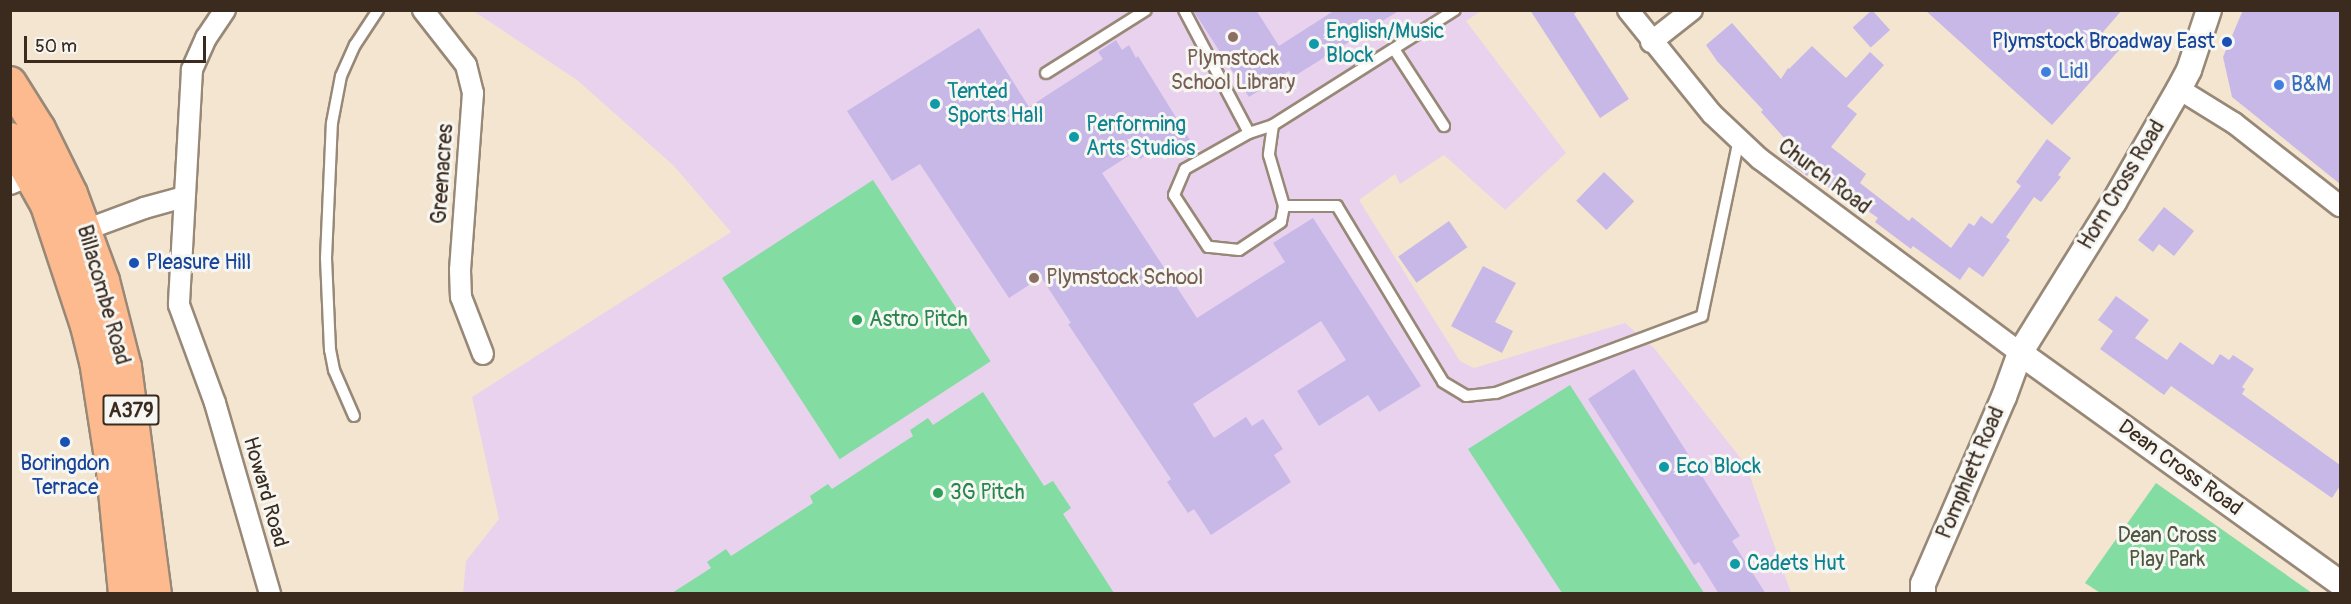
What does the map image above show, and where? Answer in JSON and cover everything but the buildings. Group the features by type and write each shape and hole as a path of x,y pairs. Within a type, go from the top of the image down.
{"main road":[{"name":"Billacombe Road","path":"10,83 39,129 71,194 103,281 125,367 155,594"},
{"name":"Billacombe Road","path":"10,140 21,179 47,205 80,299 96,362 113,471 125,594"}],"street":[{"path":"85,230 144,208 184,197 192,70 206,38 225,10"},
{"name":"Greenacres","path":"423,10 466,66 473,93 460,270 461,297 483,354"},
{"name":"Church Road","path":"1628,10 1651,42 1712,114 1760,159 2020,353"},
{"path":"1651,42 1692,10"},
{"name":"Horn Cross Road","path":"2020,353 2114,202 2179,89 2189,70 2209,10"},
{"path":"2179,89 2234,123 2340,206"},
{"name":"Howard Road","path":"184,197 183,264 178,305 215,403 270,594"},
{"name":"Dean Cross Road","path":"2020,353 2340,583"},
{"name":"Pomphlett Road","path":"1923,594 1923,584 2004,397 2020,353"}],"lane":[{"path":"354,416 334,370 330,350 326,258 332,123 341,76 354,45 378,10"},
{"path":"1046,73 1146,10"},
{"path":"1184,10 1249,133"},
{"path":"1273,125 1269,155 1284,206 1281,222 1239,250 1208,247 1174,195 1185,169 1249,133 1273,125 1455,10"},
{"path":"1394,49 1444,126"},
{"path":"1284,206 1337,206 1443,382 1466,396 1496,393 1702,316 1739,139"}],"shaded area":[{"name":"Plymstock School","path":"472,10 1481,11 1466,21 1566,153 1505,210 1444,155 1400,184 1395,174 1359,200 1460,361 1474,368 1625,323 1654,348 1746,465 1791,593 463,594 466,561 499,519 472,397 731,232 673,165 577,80"}],"green space":[{"name":"Astro Pitch","path":"873,180 991,361 840,459 722,278"},
{"path":"1570,385 1704,593 1562,593 1468,449"},
{"name":"3G Pitch","path":"983,392 1044,486 1053,481 1071,508 1063,514 1114,593 672,593 711,568 707,562 726,549 731,556 813,503 810,496 828,484 832,489 913,436 910,430 928,418 933,425"},
{"name":"Dean Cross Play Park","path":"2156,483 2312,593 2102,594 2085,583"}],"place":[{"name":"Plymstock School Library","path":"1233,37"},
{"name":"Plymstock Broadway East","path":"2227,42"},
{"name":"English/Music Block","path":"1314,44"},
{"name":"Lidl","path":"2046,72"},
{"name":"B&M","path":"2279,85"},
{"name":"Tented Sports Hall","path":"935,104"},
{"name":"Performing Arts Studios","path":"1074,137"},
{"name":"Pleasure Hill","path":"134,263"},
{"name":"Plymstock School","path":"1034,278"},
{"name":"Astro Pitch","path":"857,320"},
{"name":"Boringdon Terrace","path":"65,442"},
{"name":"Eco Block","path":"1664,467"},
{"name":"3G Pitch","path":"938,493"},
{"name":"Cadets Hut","path":"1735,564"}]}
